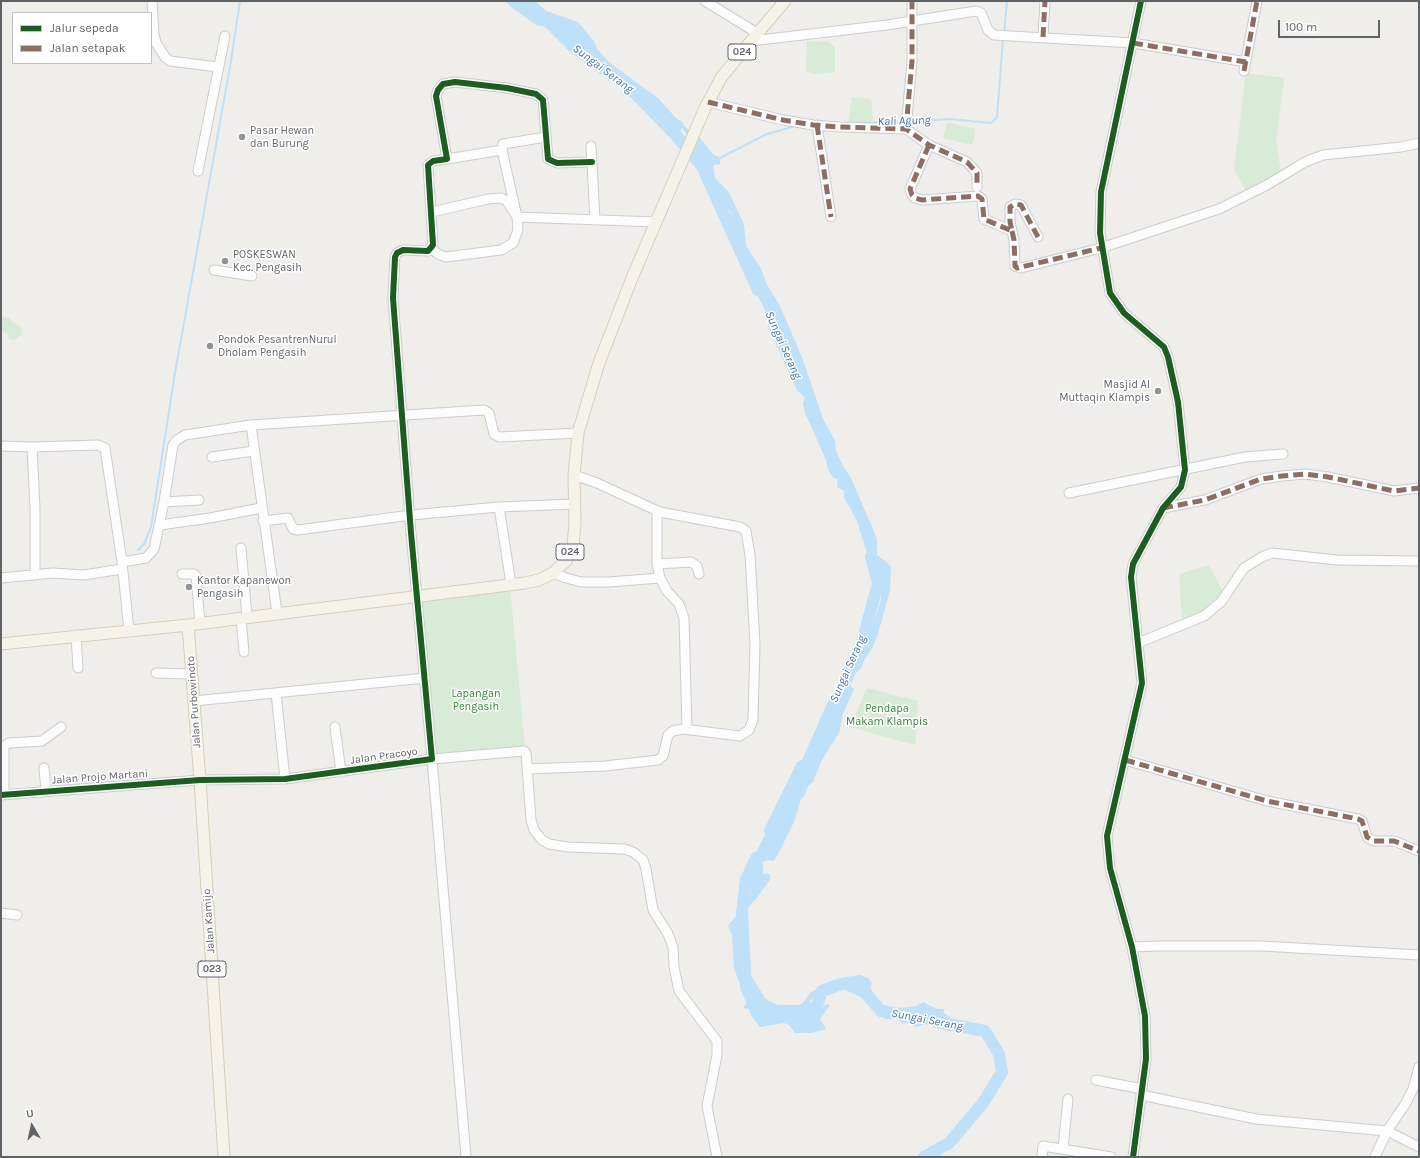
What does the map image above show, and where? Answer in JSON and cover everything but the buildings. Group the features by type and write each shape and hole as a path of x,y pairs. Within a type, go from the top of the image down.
{"main road":[{"name":"024","path":"188,625 539,580 553,573 566,560 573,546 575,523 574,475 578,433 599,363 656,222 707,105 721,78 754,37 786,1"},
{"path":"1,644 76,635 188,625"},
{"name":"Jalan Purbowinoto","path":"188,625 200,780"},
{"name":"Jalan Kamijo","path":"200,780 224,1157"}],"street":[{"path":"152,1 156,43 165,57 170,61 218,67"},
{"path":"706,1 754,37 912,20 976,11 981,13 990,33 1133,43 1245,67 1257,1"},
{"path":"907,124 912,60 912,1"},
{"path":"1043,37 1045,1"},
{"path":"1133,1157 1147,1040 1145,1016 1132,947 1107,853 1106,836 1142,683 1131,577 1133,564 1164,508 1181,487 1185,470 1178,402 1168,357 1164,347 1124,313 1110,293 1101,248 1101,192 1141,1"},
{"path":"198,171 225,36"},
{"path":"447,159 436,96 438,90 443,84 455,82 507,88 536,94 543,100 548,159 551,162 592,162"},
{"path":"707,105 815,125 907,124 929,146 967,162 973,167 977,173 977,187"},
{"path":"815,125 831,218"},
{"path":"502,150 433,161 428,165 434,240 431,249 440,256 446,257 484,253 505,249 513,243 516,236 517,217 502,150 503,144 546,137"},
{"path":"1038,237 1024,208 1021,205 1015,204 1010,207 1009,211 1014,240 1015,266 1017,268 1101,248 1219,208 1267,185 1311,160 1323,155 1401,147 1419,143"},
{"path":"591,146 595,219"},
{"path":"929,146 910,189 912,195 915,198 922,200 978,196 982,199 984,219 1012,231"},
{"path":"432,212 488,199 501,198 507,201 517,217"},
{"path":"517,217 656,222"},
{"name":"Jalan Pracoyo","path":"200,780 285,779 432,759 410,515 393,298 395,257 397,253 403,250 428,251 431,249"},
{"path":"214,270 252,276"},
{"path":"1,578 53,573 75,575 122,565 146,558 151,554 160,525 173,445 177,440 185,435 251,425 484,410 489,413 494,434 499,437 578,433"},
{"path":"251,425 276,613"},
{"path":"1,446 32,447 98,445 105,448 122,565 129,631"},
{"path":"32,447 35,508 35,575"},
{"path":"212,457 254,451"},
{"path":"1069,494 1245,457 1284,454"},
{"path":"1164,508 1205,500 1261,479 1305,474 1328,477 1394,491 1419,488"},
{"path":"527,769 605,766 658,760 663,756 670,732 687,729 740,736 749,730 753,720 755,644 749,541 746,532 740,527 657,512 597,483 574,475"},
{"path":"164,502 199,500"},
{"path":"263,521 288,518 293,529 298,530 410,515 499,507 575,504"},
{"path":"499,507 511,584"},
{"path":"160,525 261,508"},
{"path":"657,512 657,564 660,578 667,591 679,604 683,612 687,729"},
{"path":"241,548 244,652"},
{"path":"1138,643 1204,616 1221,602 1244,568 1272,553 1337,560 1419,562"},
{"path":"657,564 691,562 697,566 699,574"},
{"path":"553,573 581,582 609,582 660,578"},
{"path":"182,574 194,574 196,576 200,623"},
{"path":"76,635 78,668"},
{"path":"156,673 192,674"},
{"path":"194,701 425,678"},
{"path":"276,693 285,779"},
{"path":"335,727 341,772"},
{"path":"3,795 4,746 9,743 42,741 61,728"},
{"path":"466,1157 432,759 525,751 531,820 534,830 542,840 549,844 568,847 624,849 633,852 643,860 653,910 668,934 673,947 674,967 679,991 717,1041 717,1055 707,1106 717,1157"},
{"path":"1125,760 1267,801 1358,819 1362,821 1367,837 1370,839 1374,841 1394,842 1419,851"},
{"path":"44,768 46,791"},
{"name":"Jalan Projo Martani","path":"3,795 200,780"},
{"path":"1,913 17,915"},
{"path":"1132,947 1262,946 1419,955"},
{"path":"1375,1157 1387,1131 1406,1103 1413,1089 1419,1067"},
{"path":"1096,1080 1256,1119 1387,1131 1419,1147"},
{"path":"1063,1149 1068,1098"},
{"path":"1042,1157 1043,1146 1111,1157"}],"green space":[{"path":"807,41 829,42 835,47 835,72 815,74 806,71"},
{"path":"1246,73 1284,78 1276,142 1281,172 1246,191 1234,169"},
{"path":"852,97 871,99 873,117 870,128 847,127"},
{"path":"947,122 976,129 972,145 943,138"},
{"path":"9,317 13,323 21,326 22,334 14,340 9,339 8,334 1,330 1,318"},
{"path":"1209,565 1223,592 1218,601 1201,614 1182,621 1179,574"},
{"name":"Lapangan Pengasih","path":"510,587 525,748 435,755 422,596"},
{"name":"Pendapa Makam Klampis","path":"867,688 918,701 915,745 850,727"}],"water":[{"path":"517,1 535,1 546,11 578,22 594,41 597,49 610,63 659,99 686,128 700,138 713,154 720,158 720,165 716,164 713,166 715,178 728,191 744,224 746,246 761,268 766,283 779,304 802,357 823,419 835,440 836,451 851,478 873,529 877,540 877,555 891,566 890,590 878,634 872,649 864,660 862,667 855,674 850,686 854,689 843,714 839,733 822,760 813,782 808,786 805,795 801,799 794,822 777,856 774,861 768,860 763,862 763,874 770,874 770,880 756,899 740,915 737,927 741,940 742,961 765,998 778,1005 799,1005 803,1003 811,992 819,988 846,977 860,975 868,978 872,983 870,988 879,1004 899,1008 917,1006 923,1002 937,1009 945,1009 943,1012 951,1018 951,1022 955,1029 948,1026 950,1031 926,1024 916,1027 911,1023 902,1023 897,1019 885,1019 875,1012 878,1005 839,987 818,991 810,1001 814,1008 821,1008 828,1004 830,1005 820,1019 826,1029 811,1033 795,1033 789,1025 784,1023 760,1027 752,1017 749,1009 743,1008 751,997 748,990 739,982 734,968 732,935 728,926 746,903 751,892 748,869 772,820 783,811 793,786 796,773 831,695 838,684 847,660 849,661 866,646 881,600 881,582 872,569 857,521 844,497 844,491 837,487 838,480 833,477 828,470 826,460 805,413 803,403 805,398 798,391 795,369 786,345 778,337 754,288 747,254 735,231 730,211 719,199 713,181 707,172 699,166 685,132 682,128 680,132 667,124 637,93 628,89 617,76 602,63 589,55 576,52 562,44 546,28 524,15 527,8"}],"waterway":[{"path":"138,550 144,544 151,527 175,373 231,61 240,1"},
{"name":"Sungai Serang","path":"513,1 539,20"},
{"name":"Kali Agung","path":"1004,34 1007,1"},
{"name":"Kali Agung","path":"910,122 949,119 991,123 997,117 1003,38"},
{"name":"Sungai Serang","path":"571,45 630,88 673,132 702,166 758,290"},
{"name":"Kali Agung","path":"846,123 904,122"},
{"name":"Kali Agung","path":"718,159 767,134 796,126"},
{"name":"Sungai Serang","path":"774,325 802,387"},
{"name":"Sungai Serang","path":"850,669 862,643 878,583 871,557"},
{"name":"Sungai Serang","path":"770,831 802,766"},
{"name":"Sungai Serang","path":"756,858 746,880 742,912 746,987 757,1012"},
{"name":"Sungai Serang","path":"809,1020 812,1020 822,991 841,984"},
{"name":"Sungai Serang","path":"863,990 881,1011 891,1013"},
{"name":"Sungai Serang","path":"924,1157 949,1143 983,1103 1002,1072 999,1054 985,1031 937,1022"}],"marked path":[{"path":"906,129 912,61 912,1"},
{"path":"1043,37 1045,1"},
{"path":"1244,71 1257,1"},
{"path":"1133,43 1246,62"},
{"path":"708,102 783,120 813,125 906,129 929,145 967,162 977,173 977,187"},
{"path":"817,125 831,217"},
{"path":"929,145 910,189 915,198 922,200 978,196 982,199 984,219 1012,231 1010,222 1010,207 1015,204 1021,205 1038,237"},
{"path":"1012,231 1014,240 1015,266 1017,268 1101,248"},
{"path":"1163,508 1205,500 1261,479 1305,474 1328,477 1394,491 1419,488"},
{"path":"1125,760 1267,801 1358,819 1362,821 1367,837 1370,839 1374,841 1394,841 1419,851"}],"cycle path":[{"path":"1133,1157 1146,1059 1145,1016 1132,947 1110,868 1107,836 1142,683 1131,577 1133,564 1163,508 1181,487 1185,470 1178,402 1168,357 1164,347 1124,313 1110,293 1100,233 1101,192 1141,1"},
{"path":"1,795 200,780 285,779 432,759 411,533 393,298 395,257 397,253 403,250 428,251 433,245 428,165 433,161 447,159 436,96 438,90 443,84 455,82 507,88 536,94 543,100 548,159 557,163 592,162"}],"place":[{"name":"Pasar Hewan dan Burung","path":"242,137"},
{"name":"POSKESWAN Kec. Pengasih","path":"225,261"},
{"name":"Pondok PesantrenNurul Dholam Pengasih","path":"210,346"},
{"name":"Masjid Al Muttaqin Klampis","path":"1158,391"},
{"name":"Kantor Kapanewon Pengasih","path":"189,587"}]}
